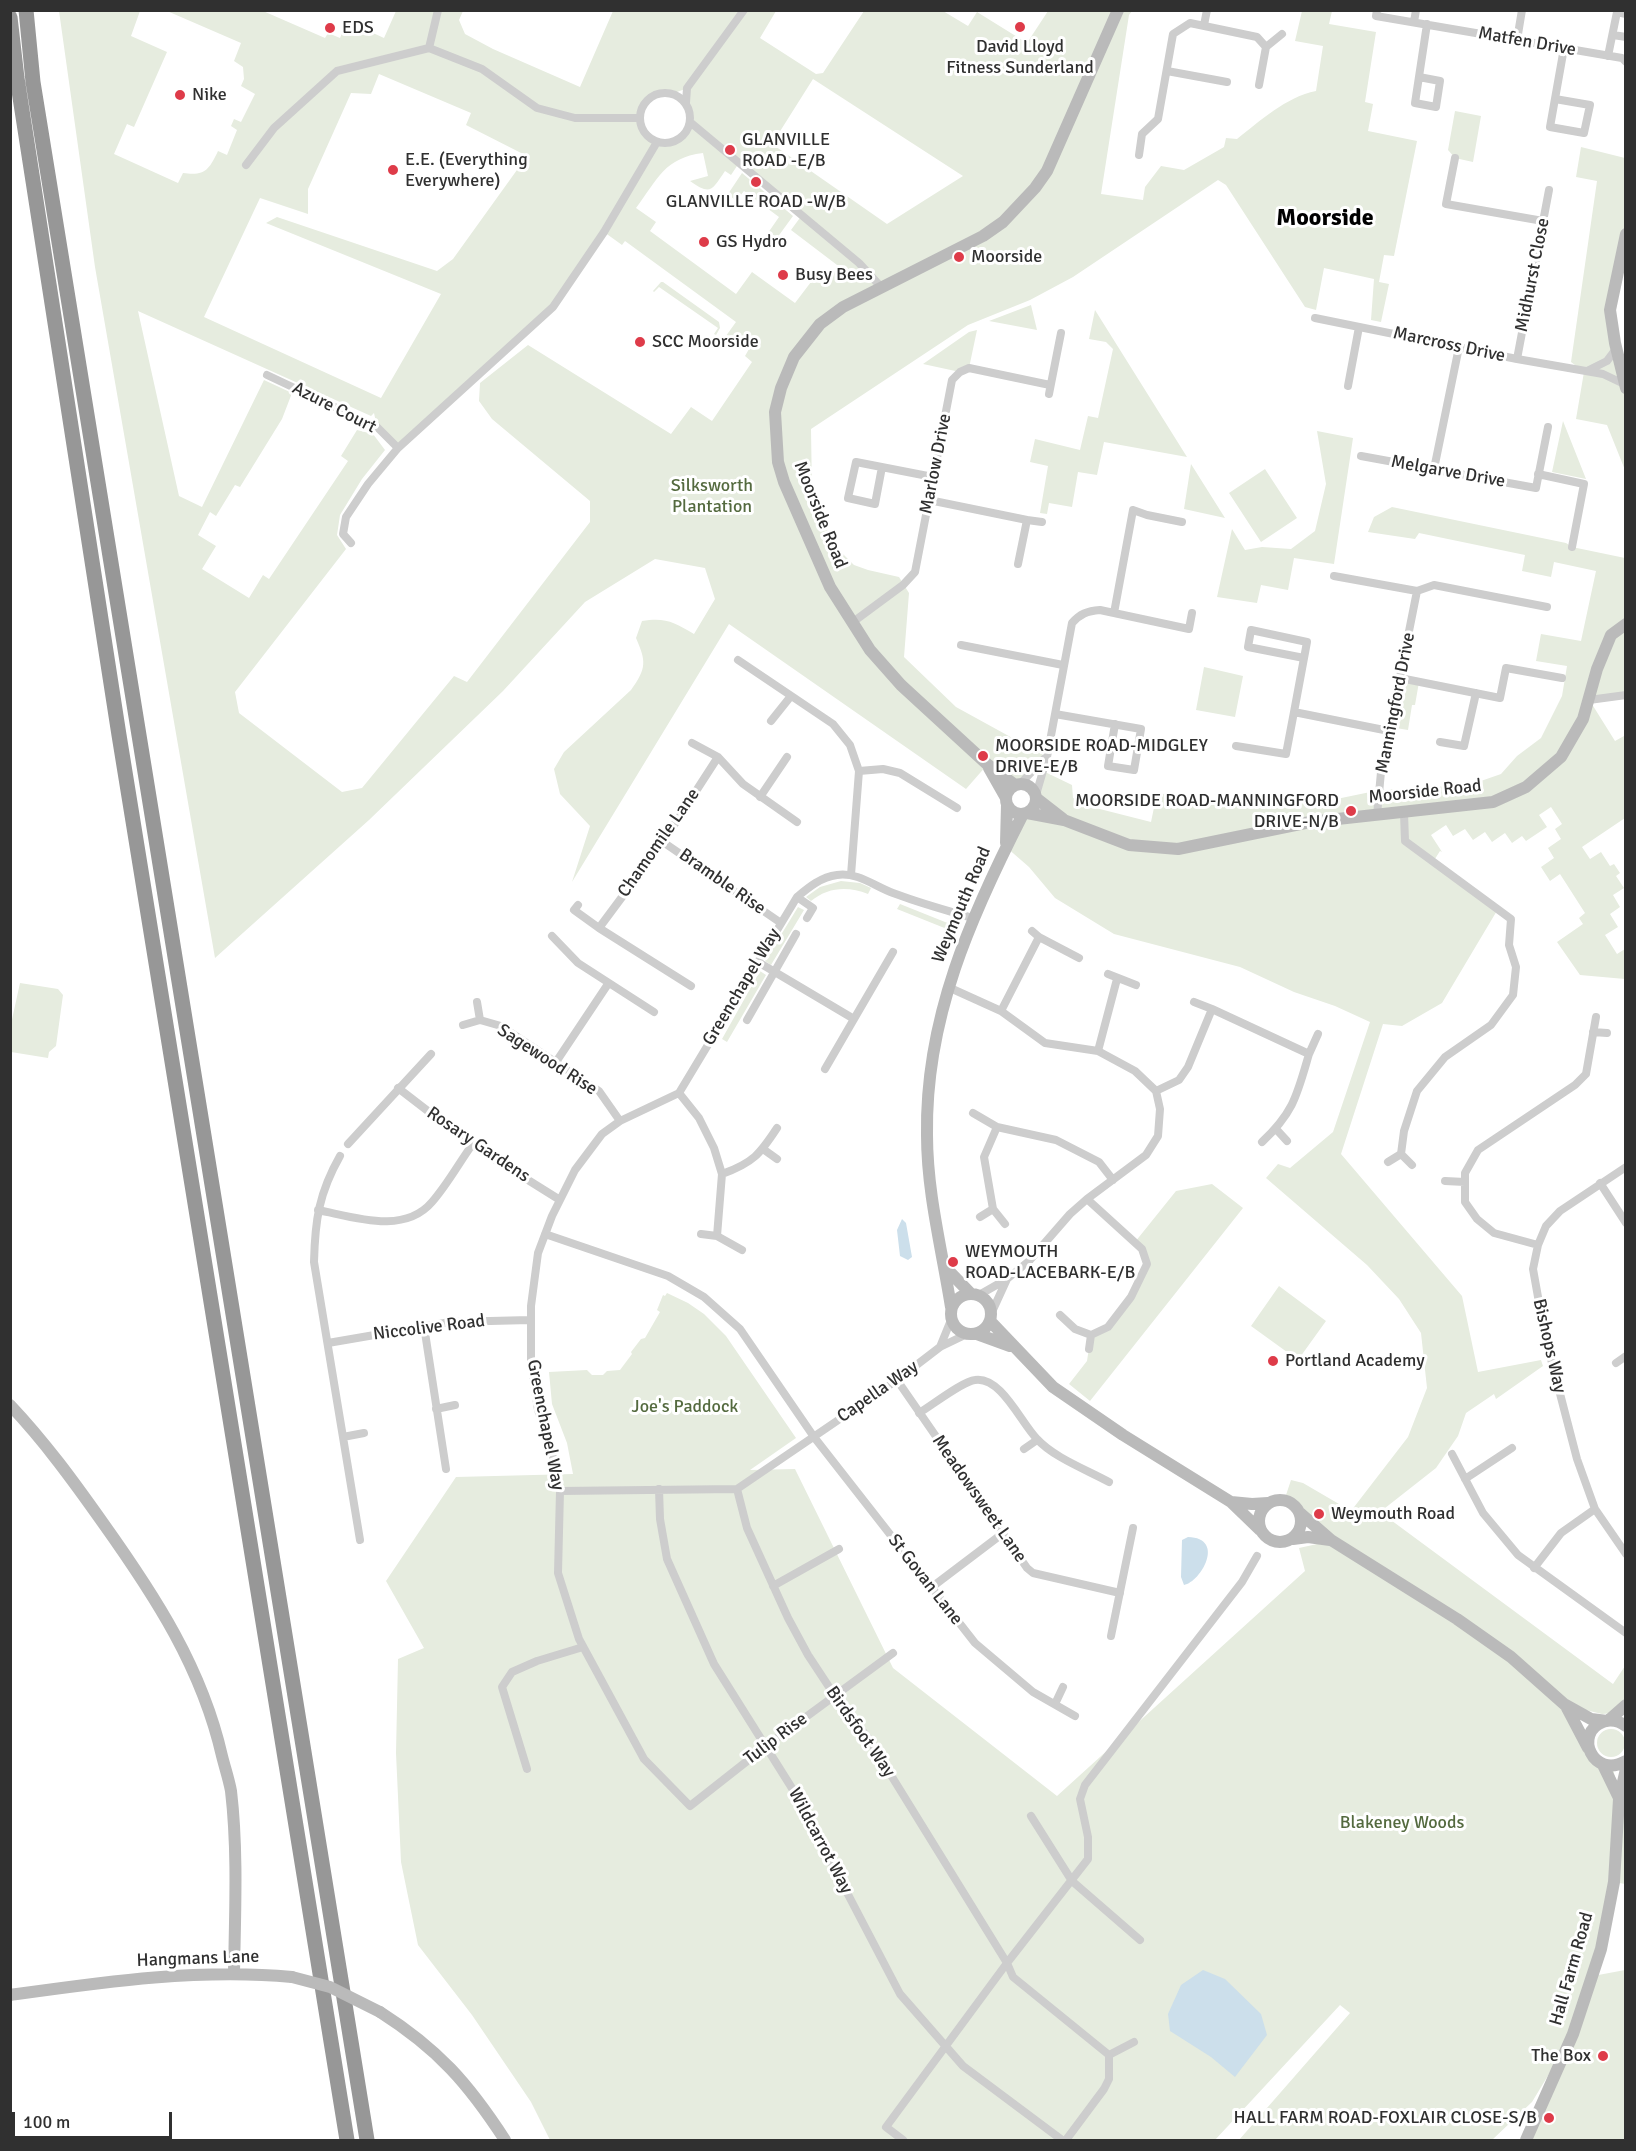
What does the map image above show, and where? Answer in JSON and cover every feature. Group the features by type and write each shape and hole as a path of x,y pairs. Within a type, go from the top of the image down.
{"highway":[{"path":"26,10 33,82 367,2140"},
{"path":"10,17 17,78 119,735 347,2140"}],"street":[{"path":"429,48 438,10"},
{"path":"672,94 687,88 744,10"},
{"name":"Moorside Road","path":"1064,820 1036,796 1031,787 1018,784 987,764 901,685 870,650 830,587 784,482 778,462 775,412 781,388 794,357 820,324 843,307 983,236 1003,222 1035,188 1047,171 1061,143 1118,10"},
{"path":"1204,25 1207,10"},
{"name":"Matfen Drive","path":"1377,10 1376,16 1622,58 1626,62"},
{"path":"1414,22 1416,10"},
{"path":"1517,40 1522,10"},
{"path":"1608,56 1617,12 1626,14"},
{"path":"1139,155 1142,134 1158,119 1173,34 1190,23 1257,37 1266,47"},
{"path":"1419,77 1427,24"},
{"path":"1259,85 1266,47 1282,34"},
{"path":"1612,35 1626,37"},
{"path":"246,165 274,128 337,70 429,48 482,69 537,108 574,118 640,118"},
{"path":"1556,99 1590,105 1584,133 1550,127 1564,48"},
{"path":"1167,71 1227,82"},
{"path":"686,103 664,92 649,99 643,105 640,118 644,131 657,142 674,141 682,137 690,122 686,103 687,88"},
{"path":"690,122 860,263 882,288"},
{"path":"351,543 343,534 346,518 368,484 398,448 553,307 604,232 657,142"},
{"path":"1455,158 1446,204 1544,221"},
{"name":"Midhurst Close","path":"1517,359 1549,190"},
{"path":"1625,386 1610,310 1626,234"},
{"name":"Marcross Drive","path":"1315,318 1603,374 1625,386"},
{"path":"1348,386 1359,327"},
{"name":"Marlow Drive","path":"853,622 903,585 915,572 952,380 960,372 969,368 1049,389 1061,333"},
{"path":"1434,469 1459,347"},
{"path":"1584,372 1607,361 1616,349"},
{"name":"Azure Court","path":"267,375 377,427 398,448"},
{"path":"1548,427 1538,474 1584,484 1572,547"},
{"name":"Melgarve Drive","path":"1361,456 1536,488 1538,474"},
{"path":"882,467 875,504 848,498 856,462 882,467 933,477"},
{"path":"929,500 1042,522"},
{"path":"1114,613 1133,510 1182,522"},
{"path":"1018,564 1027,520"},
{"path":"1334,576 1417,591 1434,585 1547,607"},
{"name":"Manningford Drive","path":"1377,815 1381,772 1417,591"},
{"path":"1006,847 1025,814 1034,807 1047,757 1072,623 1080,615 1100,610 1189,629 1192,613"},
{"name":"Moorside Road","path":"1006,801 1016,813 1064,820 1130,845 1178,849 1310,822 1493,802 1526,787 1561,757 1582,719 1597,669 1611,635 1626,624"},
{"path":"1236,746 1286,754 1294,712 1307,642 1251,630 1248,647 1304,658"},
{"path":"961,645 1063,665"},
{"path":"738,660 833,724 850,745 860,771 851,875 891,892 972,918"},
{"path":"1400,678 1500,698 1506,668 1562,678"},
{"path":"1440,742 1464,746 1476,693"},
{"path":"1589,700 1626,694"},
{"path":"771,721 791,696"},
{"path":"1294,712 1389,731"},
{"path":"1055,714 1115,724 1142,729 1134,770 1108,766 1115,724"},
{"path":"692,743 718,757 742,784 797,822"},
{"name":"Chamomile Lane","path":"599,928 663,842 718,757"},
{"path":"760,797 787,757"},
{"path":"1006,801 1008,790 1018,784 1047,757"},
{"path":"987,764 1006,801"},
{"path":"860,771 883,769 900,773 957,808"},
{"name":"Weymouth Road","path":"951,1307 931,1196 927,1134 932,1058 948,987 972,918 1006,847 1006,801"},
{"path":"1401,1154 1404,1131 1417,1091 1445,1057 1491,1025 1513,995 1516,967 1509,945 1511,919 1405,842 1404,813"},
{"name":"Bramble Rise","path":"663,842 781,922"},
{"name":"Greenchapel Way","path":"690,1806 644,1759 579,1639 558,1573 560,1491 551,1448 538,1410 531,1361 530,1320 538,1253 575,1170 602,1134 620,1121 679,1093 797,897 817,882 836,875 851,875"},
{"path":"797,897 813,908 807,918"},
{"path":"578,904 574,910 691,986"},
{"path":"747,1020 796,934"},
{"path":"1001,1011 1035,934 1079,958"},
{"path":"552,936 578,963 654,1012"},
{"path":"825,1069 892,952"},
{"path":"758,962 854,1019"},
{"path":"1108,974 1136,985"},
{"path":"1098,1051 1118,979"},
{"path":"556,1062 608,984"},
{"path":"940,1347 951,1320 951,1307 957,1298 975,1294 1007,1279 1029,1261 1070,1214 1146,1155 1158,1136 1160,1109 1156,1091 1136,1071 1098,1051 1045,1043 1001,1011 948,987"},
{"name":"Sagewood Rise","path":"477,1002 480,1020 501,1026 598,1091 620,1121"},
{"path":"1194,1002 1309,1054"},
{"path":"1156,1091 1179,1080 1188,1067 1212,1010"},
{"path":"1538,1245 1494,1233 1477,1219 1465,1202 1465,1173 1478,1149 1575,1085 1586,1074 1596,1017"},
{"path":"463,1025 480,1020"},
{"path":"1593,1032 1607,1033"},
{"path":"1262,1142 1290,1112 1318,1034"},
{"path":"348,1144 431,1054"},
{"name":"Rosary Gardens","path":"398,1088 472,1144 560,1200"},
{"path":"679,1093 699,1118 714,1148 722,1174 717,1236"},
{"path":"973,1113 997,1127 1056,1140 1099,1162 1113,1180"},
{"path":"997,1127 984,1157 993,1209 1005,1224"},
{"path":"722,1174 750,1162 763,1149 777,1128"},
{"path":"1276,1129 1287,1141"},
{"path":"318,1210 377,1222 404,1220 421,1212 432,1203 472,1144"},
{"path":"763,1149 777,1159"},
{"path":"1388,1162 1401,1154"},
{"path":"1401,1154 1412,1165"},
{"path":"340,1156 327,1180 318,1210 314,1262 360,1540"},
{"name":"Bishops Way","path":"1626,1167 1560,1211 1546,1226 1538,1245 1533,1269 1545,1336 1577,1459 1595,1509 1626,1554"},
{"path":"1445,1181 1465,1182"},
{"path":"1600,1183 1626,1223"},
{"path":"1060,1315 1075,1329 1090,1335 1108,1327 1131,1297 1147,1264 1142,1248 1087,1199"},
{"path":"980,1217 993,1209"},
{"name":"St Govan Lane","path":"545,1234 668,1276 704,1297 740,1329 814,1437 975,1643 1033,1692 1075,1716"},
{"path":"701,1234 717,1236 742,1250"},
{"path":"945,1267 988,1303 991,1318 1014,1347 1053,1387 1123,1435 1231,1502 1265,1537 1276,1542 1308,1537 1331,1540"},
{"path":"972,1334 983,1331 991,1318 1007,1279"},
{"name":"Niccolive Road","path":"328,1343 450,1322 530,1320"},
{"path":"951,1320 957,1329 1014,1347"},
{"path":"424,1326 446,1469"},
{"name":"Capella Way","path":"737,1489 897,1380 940,1347 972,1334"},
{"path":"1089,1349 1090,1335"},
{"path":"1616,1363 1626,1356"},
{"name":"Meadowsweet Lane","path":"897,1380 1027,1568 1033,1573 1120,1593"},
{"path":"920,1413 968,1382 982,1380 998,1389 1037,1440 1108,1482"},
{"path":"436,1409 455,1405"},
{"path":"10,1406 53,1455 124,1552 159,1604 197,1677 216,1728 231,1790 235,1852 234,1973"},
{"path":"343,1437 364,1433"},
{"path":"1024,1449 1037,1440"},
{"path":"1465,1479 1512,1448"},
{"path":"1452,1454 1483,1513 1518,1555 1626,1633"},
{"name":"Wildcarrot Way","path":"659,1489 660,1519 667,1559 714,1664 795,1793 900,1994 963,2066 1064,2140"},
{"path":"560,1491 737,1489"},
{"name":"Birdsfoot Way","path":"737,1489 747,1528 808,1655 835,1696 868,1738 1007,1963 1013,1977 1108,2055"},
{"path":"1260,1530 1258,1518 1263,1507 1274,1500 1285,1500 1294,1505 1331,1540 1457,1618 1511,1657 1564,1704 1591,1719 1615,1721 1626,1726"},
{"path":"1231,1502 1268,1503"},
{"path":"1534,1568 1561,1533 1595,1509"},
{"path":"1293,1539 1301,1527 1300,1513"},
{"path":"1111,1636 1133,1528"},
{"path":"932,1587 1002,1534"},
{"path":"773,1586 839,1549"},
{"path":"903,2140 886,2127 1007,1963 1088,1859 1088,1837 1080,1799 1085,1785 1242,1582 1257,1556"},
{"path":"527,1769 502,1687 512,1672 537,1661 583,1647"},
{"name":"Tulip Rise","path":"690,1806 765,1747 893,1653"},
{"path":"1055,1704 1063,1687"},
{"path":"1564,1704 1588,1748"},
{"path":"1588,1748 1590,1733 1626,1705"},
{"name":"Hall Farm Road","path":"1588,1748 1591,1755 1603,1765 1619,1799"},
{"path":"1603,1765 1611,1767 1626,1761"},
{"name":"Hall Farm Road","path":"1526,2140 1573,2034 1620,1883 1619,1799 1626,1769"},
{"path":"1031,1816 1072,1881 1140,1940"},
{"name":"Hangmans Lane","path":"10,1995 132,1980 234,1973 292,1977 330,1987 380,2013 431,2048 458,2075 505,2140"},
{"path":"1064,2140 1104,2090 1109,2079 1108,2055 1134,2042"}],"green space":[{"name":"Silksworth Plantation","path":"59,11 140,11 131,36 167,52 134,127 127,124 114,154 178,183 183,173 196,174 209,167 218,151 227,155 237,130 231,126 234,119 241,122 255,94 241,86 244,79 243,67 234,61 241,43 167,11 263,11 325,38 328,33 340,38 347,21 384,38 396,11 463,11 459,20 465,34 493,49 580,87 613,11 776,11 760,38 816,74 823,73 864,11 943,11 968,26 977,12 1027,43 1048,11 1132,11 1129,15 1101,194 1143,200 1145,187 1161,166 1184,170 1224,147 1226,138 1237,139 1284,104 1316,91 1323,46 1295,41 1302,11 1332,11 1329,24 1376,32 1365,102 1373,104 1368,131 1417,141 1394,256 1384,255 1379,282 1389,284 1381,322 1371,320 1374,279 1324,268 1316,310 1305,307 1226,185 1218,180 1073,277 1030,300 968,325 811,429 812,494 823,523 841,552 854,565 899,577 909,593 904,657 956,707 1047,757 1021,783 987,765 966,789 729,624 572,882 590,826 560,794 554,769 564,752 631,690 640,676 643,659 636,638 642,621 669,622 694,634 715,599 705,568 655,559 585,602 503,691 369,820 215,958 95,267","holes":["379,74 471,113 466,125 527,156 453,259 437,271 277,217 266,223 441,294 381,398 204,317 260,198 308,214 308,189 351,93 371,94","813,79 963,176 887,224 772,144","687,88 689,125 685,134 679,139 665,142 651,136 640,123 643,105 656,95","703,153 708,176 690,181 707,189 714,186 725,171 731,175 739,163 802,215 791,230 841,268 817,280 814,278 795,303 752,272 736,294 650,231 656,222 636,208 670,165","604,232 622,245 625,241 736,322 723,340 725,342 730,336 749,349 745,356 752,362 712,421 691,407 671,434 528,345 480,383 479,401 492,419 590,501 590,522 467,682 454,676 362,788 342,792 239,713 235,692 346,549 337,535 340,515 362,479 385,450 373,434 357,430 341,456 348,461 269,579 263,575 249,598 202,569 216,546 198,535 210,512 216,516 235,485 240,487 282,419 292,393 264,380 202,507 179,496 138,311 371,416 374,413 377,427 398,448 553,307"]},
{"path":"1455,111 1481,116 1473,162 1455,158 1448,150"},
{"path":"1581,147 1625,158 1625,234 1610,311 1625,388 1625,470 1607,425 1576,419 1584,372 1571,362 1597,181 1576,177"},
{"path":"742,173 793,216 769,249 761,243 779,217 744,191 736,201 728,194"},
{"path":"661,282 719,322 720,328 716,335 714,334 718,328 659,287 654,292"},
{"path":"1031,305 1037,330 989,321"},
{"path":"1095,310 1187,457 1104,442 1097,475 1078,472 1072,507 1049,503 1047,514 1040,513 1048,466 1030,462 1035,439 1080,450 1088,416 1098,418 1113,349 1106,342 1089,339"},
{"path":"977,330 969,368 960,372 923,364 969,332"},
{"path":"1563,421 1586,479 1552,472"},
{"path":"1317,431 1353,438 1334,564 1294,558 1288,590 1261,585 1257,603 1217,597 1232,529 1245,550 1262,547 1291,549 1315,531 1326,484"},
{"path":"1191,464 1225,518 1184,509"},
{"path":"1265,469 1297,518 1261,542 1229,493"},
{"path":"1392,507 1566,543 1572,547 1625,558 1625,695 1590,701 1615,741 1624,736 1625,738 1625,818 1582,847 1590,859 1601,852 1610,866 1614,864 1620,873 1616,876 1624,888 1613,895 1620,907 1610,914 1618,927 1605,935 1617,954 1625,949 1625,979 1580,975 1557,942 1583,924 1579,918 1585,913 1560,874 1550,881 1541,867 1554,858 1548,848 1561,839 1555,829 1562,824 1551,807 1539,815 1547,827 1526,841 1522,836 1512,843 1505,833 1492,842 1485,832 1473,840 1465,829 1453,836 1446,825 1431,835 1442,852 1440,851 1433,862 1498,909 1442,1003 1402,1026 1383,1024 1341,1154 1462,1296 1478,1372 1541,1360 1543,1366 1496,1399 1494,1394 1466,1413 1458,1436 1436,1468 1380,1512 1613,1684 1625,1666 1625,1703 1615,1713 1602,1714 1565,1705 1582,1739 1613,1768 1619,1797 1625,1765 1625,1884 1614,1882 1593,1976 1625,1970 1625,2140 1526,2140 1569,2041 1532,2102 1492,2140 1239,2140 1350,2013 1340,2005 1215,2140 550,2140 531,2102 472,2015 418,1945 401,1862 396,1753 398,1659 424,1648 386,1581 456,1477 573,1474 567,1443 552,1404 549,1372 587,1370 592,1375 603,1375 607,1371 620,1370 641,1339 645,1338 660,1312 657,1310 663,1295 667,1293 704,1314 726,1336 796,1438 750,1470 795,1469 893,1668 1057,1796 1305,1571 1299,1548 1331,1541 1320,1530 1283,1504 1291,1480 1303,1483 1351,1511 1408,1437 1427,1388 1421,1333 1399,1299 1367,1265 1266,1178 1278,1164 1290,1168 1333,1132 1370,1022 1335,1006 1294,992 1240,967 1114,934 1055,898 1029,867 1006,847 1023,814 1062,819 1036,798 1043,771 1072,785 1073,798 1088,806 1151,822 1157,793 1222,802 1322,802 1380,790 1478,782 1501,774 1517,756 1541,738 1562,696 1567,666 1536,661 1541,634 1581,641 1596,571 1554,562 1551,577 1522,571 1525,555 1419,533 1415,539 1368,532 1374,517"},
{"path":"1204,667 1243,676 1235,717 1196,710"},
{"path":"1400,678 1419,682 1408,730 1390,727"},
{"path":"841,881 860,883 871,888 868,894 838,889 824,893 811,901 806,897 820,887"},
{"path":"900,904 950,924 947,929 897,909"},
{"path":"798,907 804,910 771,965 765,961"},
{"path":"760,971 766,975 727,1042 722,1039"},
{"path":"20,983 58,989 63,995 56,1046 49,1052 48,1058 11,1052 11,1024"},
{"path":"1212,1184 1243,1208 1090,1401 1069,1384 1087,1361 1091,1335 1108,1327 1147,1264 1135,1242 1176,1191"},
{"path":"1279,1286 1326,1321 1298,1360 1251,1326"},
{"path":"1611,1729 1621,1733 1625,1743 1621,1753 1611,1757 1601,1753 1597,1743 1601,1733"}],"water":[{"path":"902,1219 906,1223 912,1257 908,1260 900,1256 897,1230"},
{"path":"1188,1537 1199,1539 1206,1544 1208,1552 1203,1569 1191,1582 1184,1585 1181,1577 1182,1540"},
{"path":"1203,1970 1225,1979 1261,2014 1267,2035 1235,2077 1211,2057 1170,2031 1168,2014 1181,1985"}],"place":[{"name":"David Lloyd Fitness Sunderland","path":"1020,27"},
{"name":"EDS","path":"330,28"},
{"name":"Nike","path":"180,95"},
{"name":"GLANVILLE ROAD -E/B","path":"730,150"},
{"name":"E.E. (Everything Everywhere)","path":"393,170"},
{"name":"GLANVILLE ROAD -W/B","path":"756,182"},
{"name":"GS Hydro","path":"704,242"},
{"name":"Moorside","path":"959,257"},
{"name":"Busy Bees","path":"783,275"},
{"name":"SCC Moorside","path":"640,342"},
{"name":"MOORSIDE ROAD-MIDGLEY DRIVE-E/B","path":"983,756"},
{"name":"MOORSIDE ROAD-MANNINGFORD DRIVE-N/B","path":"1351,811"},
{"name":"WEYMOUTH ROAD-LACEBARK-E/B","path":"953,1262"},
{"name":"Portland Academy","path":"1273,1361"},
{"name":"Weymouth Road","path":"1319,1514"},
{"name":"The Box","path":"1603,2056"},
{"name":"HALL FARM ROAD-FOXLAIR CLOSE-S/B","path":"1549,2118"}],"district":[{"name":"Moorside","path":"1325,219"}],"park label":[{"name":"Joe's Paddock","path":"685,1407"},
{"name":"Blakeney Woods","path":"1402,1823"}]}
